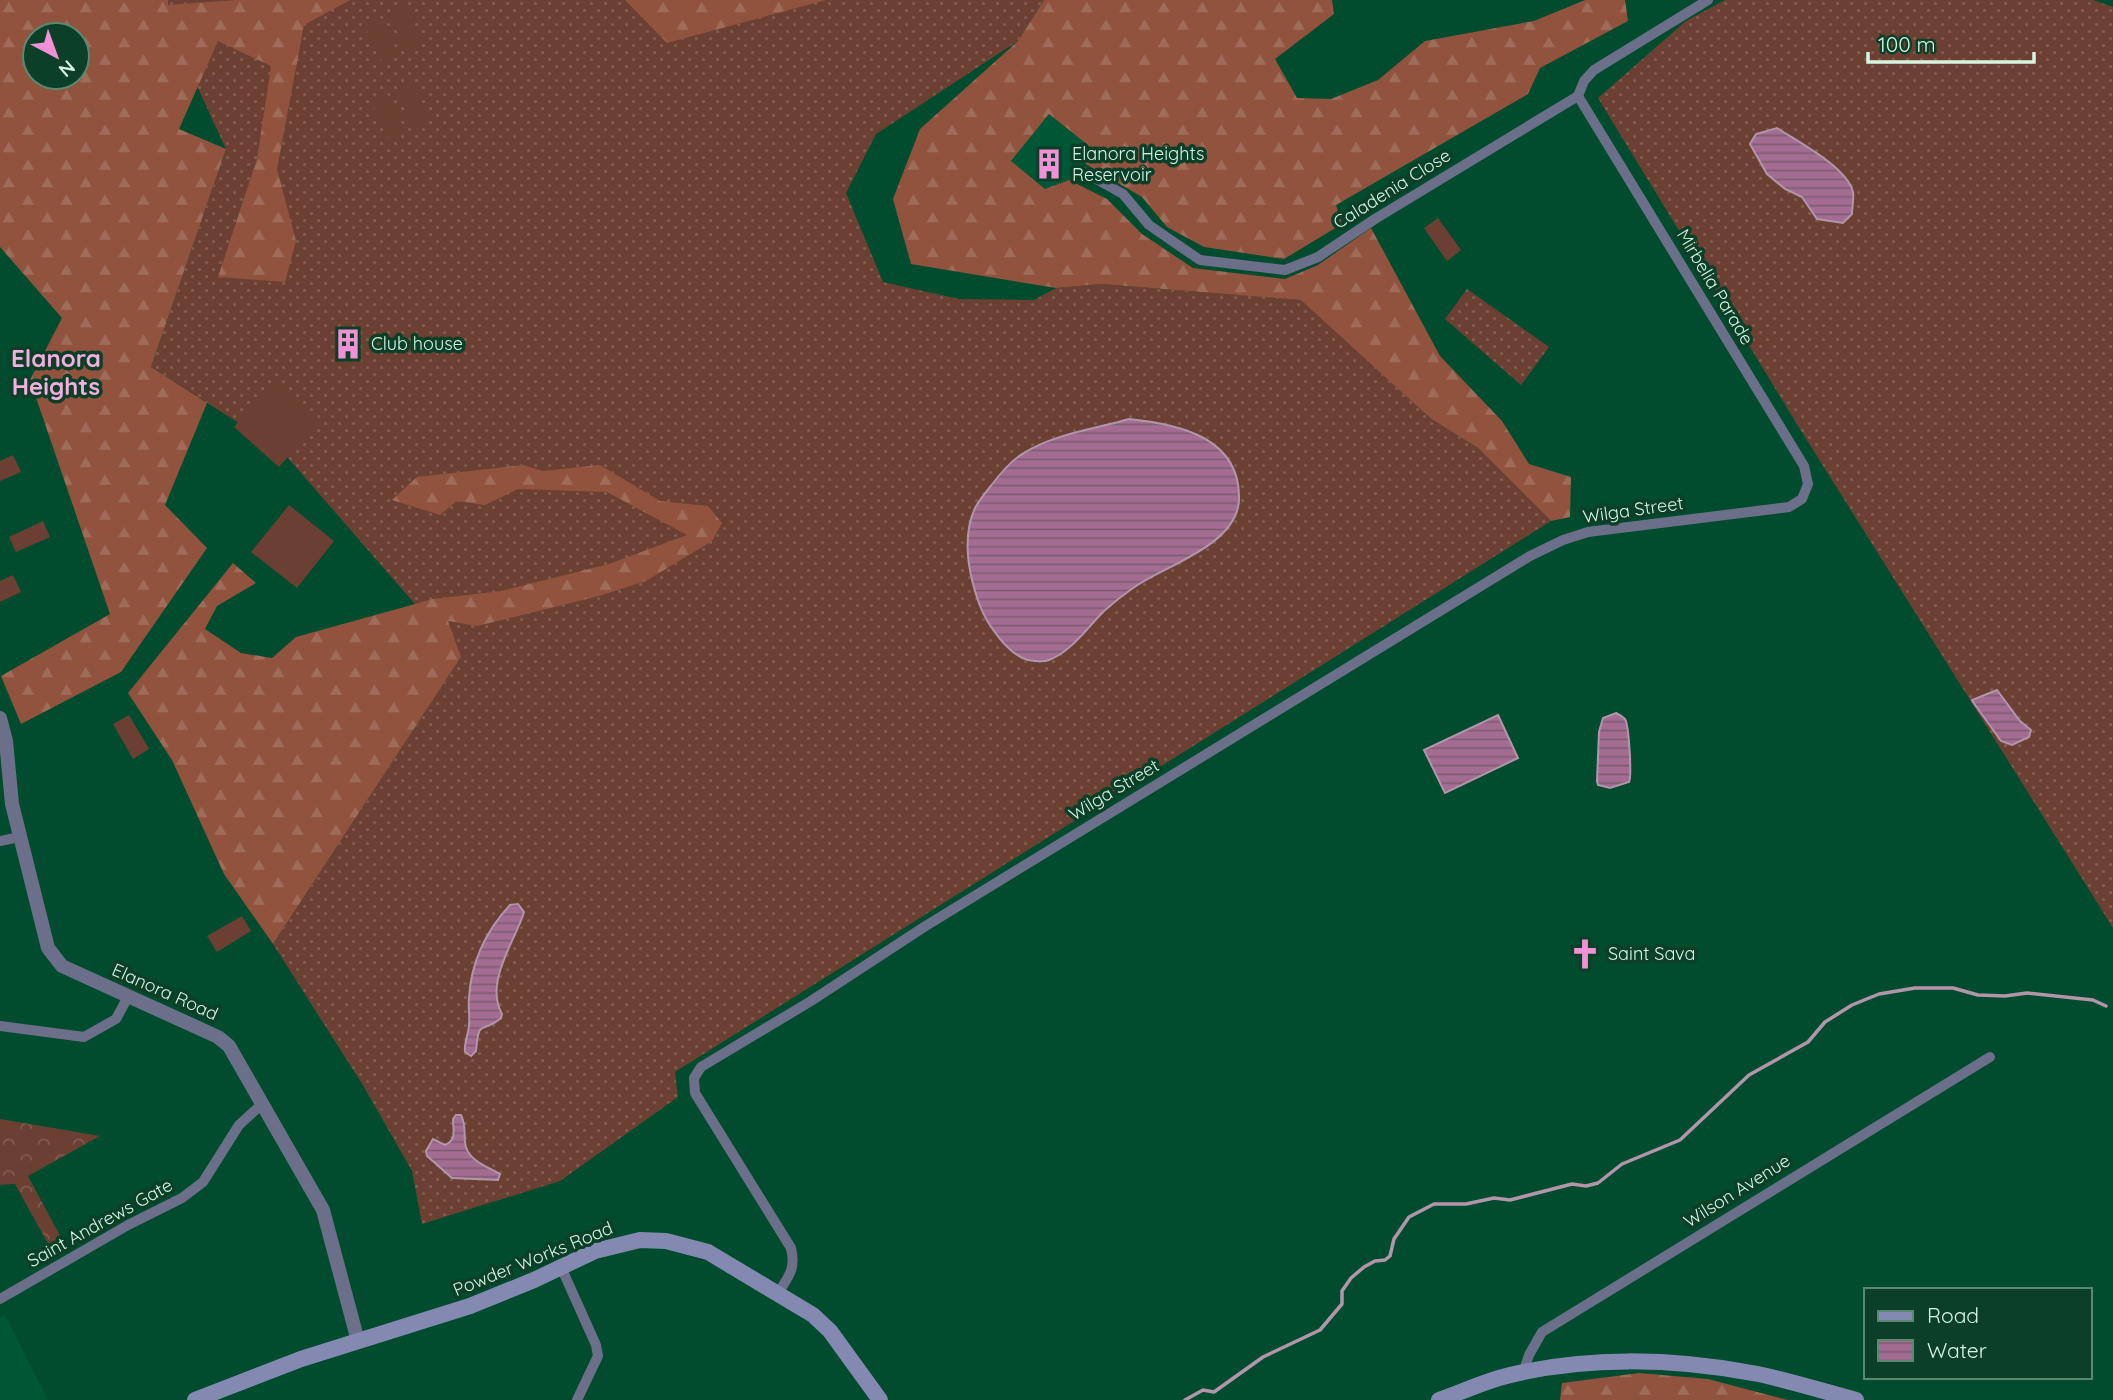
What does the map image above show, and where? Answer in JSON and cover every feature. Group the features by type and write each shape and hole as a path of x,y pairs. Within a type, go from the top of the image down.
{"main road":[{"name":"Powder Works Road","path":"195,1400 301,1359 470,1306 595,1251 640,1240 666,1241 708,1252 813,1315 830,1331 880,1400"},
{"path":"1439,1400 1498,1379 1550,1367 1630,1362 1707,1366 1759,1375 1856,1400"}],"street":[{"name":"Caladenia Close","path":"1080,170 1124,194 1149,225 1200,260 1284,270 1318,257 1374,219 1578,96 1584,81 1594,70 1708,0"},
{"name":"Mirbelia Parade","path":"1578,96 1804,466 1808,484 1802,499"},
{"name":"Wilga Street","path":"778,1293 795,1262 791,1248 695,1093 694,1077 701,1067 811,1001 924,927 1530,556 1563,540 1588,532 1789,507 1802,499"},
{"name":"Elanora Road","path":"0,718 6,741 12,804 48,948 62,966 218,1037 229,1046 324,1210 358,1341"},
{"path":"0,841 19,837"},
{"path":"0,1026 84,1037 116,1018 128,997"},
{"name":"Wilson Avenue","path":"1522,1373 1542,1332 1990,1057"},
{"name":"Saint Andrews Gate","path":"0,1298 181,1198 202,1182 239,1125 262,1104"},
{"path":"561,1267 596,1345 598,1356 577,1400"}],"shaded area":[{"path":"1049,114 1094,151 1069,180 1045,189 1011,161"},
{"path":"5,1315 48,1400 0,1400 0,1318"}],"green space":[{"path":"0,0 168,0 168,5 236,0 350,0 304,25 277,169 296,241 285,282 218,277 257,159 271,66 218,41 179,129 226,149 151,367 207,403 165,505 207,548 121,672 21,724 1,676 110,614 30,380 62,318 0,247"},
{"path":"40,0 1044,0 1018,41 876,134 846,193 883,282 959,299 1034,300 1056,288 1102,284 1302,300 1430,418 1478,448 1551,521 675,1072 678,1097 560,1181 422,1224 412,1171 364,1087 273,944 461,657 281,450 151,367 226,149 197,86 91,84 91,21 62,21"},
{"path":"625,0 826,0 667,43"},
{"path":"1044,0 1332,0 1334,14 1275,59 1297,98 1331,99 1378,80 1425,41 1534,21 1585,0 1625,0 1628,21 1540,68 1528,94 1336,205 1342,224 1284,259 1204,247 1167,227 1142,197 1084,163 1094,150 1049,114 1011,161 1045,189 1069,180 1107,199 1142,234 1193,268 1285,279 1318,265 1371,228 1440,356 1502,421 1529,464 1571,477 1570,517 1551,521 1478,448 1430,418 1301,300 1102,284 1056,288 911,264 893,199 920,129 1018,41"},
{"path":"1725,0 2093,0 2113,7 2113,928 1800,429 1598,98 1686,21"},
{"path":"405,5 422,41 406,49 388,13"},
{"path":"381,18 398,53 382,62 364,26"},
{"path":"412,82 430,118 413,126 396,91"},
{"path":"387,94 405,130 388,138 371,103"},
{"path":"1438,218 1461,250 1447,261 1424,228"},
{"path":"1467,289 1549,347 1521,385 1445,319"},
{"path":"274,381 319,422 279,467 234,427"},
{"path":"13,455 21,472 0,481 0,461"},
{"path":"523,465 543,471 600,465 660,501 708,506 722,523 712,541 646,581 599,596 477,626 448,621 461,657 273,944 224,874 172,760 128,693 233,563 256,583 217,606 205,629 241,653 272,658 296,637 433,599 501,591 609,564 687,535 607,492 518,489 485,505 457,501 440,515 392,500 417,477"},
{"path":"289,505 334,541 297,588 251,552"},
{"path":"43,521 50,537 16,552 9,537"},
{"path":"13,575 21,592 0,602 0,581"},
{"path":"129,715 149,749 133,759 113,724"},
{"path":"242,916 251,931 217,952 207,936"},
{"path":"0,1119 100,1136 28,1176 64,1243 51,1249 15,1184 0,1185"},
{"path":"1639,1373 1708,1379 1788,1400 1560,1400 1562,1383"}],"water":[{"path":"1777,128 1832,164 1849,183 1853,192 1852,214 1843,223 1817,219 1802,197 1785,189 1767,174 1750,144 1756,134"},
{"path":"1129,419 1186,430 1218,448 1230,461 1237,479 1239,500 1235,516 1226,530 1212,542 1118,599 1072,645 1057,656 1042,661 1020,657 993,630 976,594 968,557 968,532 975,508 1001,473 1014,460 1036,446"},
{"path":"1997,690 2020,721 2031,730 2029,737 2012,745 2001,741 1972,700"},
{"path":"1616,713 1625,719 1626,723 1630,778 1629,782 1610,788 1598,785 1597,781 1599,732 1603,718"},
{"path":"1498,715 1518,758 1445,793 1424,750"},
{"path":"518,904 524,912 498,978 501,1018 480,1030 476,1051 471,1056 465,1049 473,972 487,936 510,905"},
{"path":"456,1115 461,1115 463,1119 469,1154 500,1174 498,1180 452,1178 427,1156 426,1151 433,1139 445,1145 449,1143"}],"waterway":[{"path":"1185,1400 1203,1390 1214,1392 1263,1357 1320,1330 1342,1304 1342,1291 1351,1278 1364,1267 1390,1256 1394,1239 1409,1217 1434,1204 1466,1204 1494,1198 1510,1200 1572,1184 1586,1186 1598,1183 1622,1164 1680,1140 1749,1075 1808,1042 1825,1022 1852,1005 1879,994 1915,988 1953,988 1978,995 2005,996 2027,993 2093,1000 2106,1006"}],"place":[{"name":"Elanora Heights Reservoir","path":"1049,164"},
{"name":"Club house","path":"348,344"},
{"name":"Saint Sava","path":"1585,954"}],"district":[{"name":"Elanora Heights","path":"56,373"}]}
